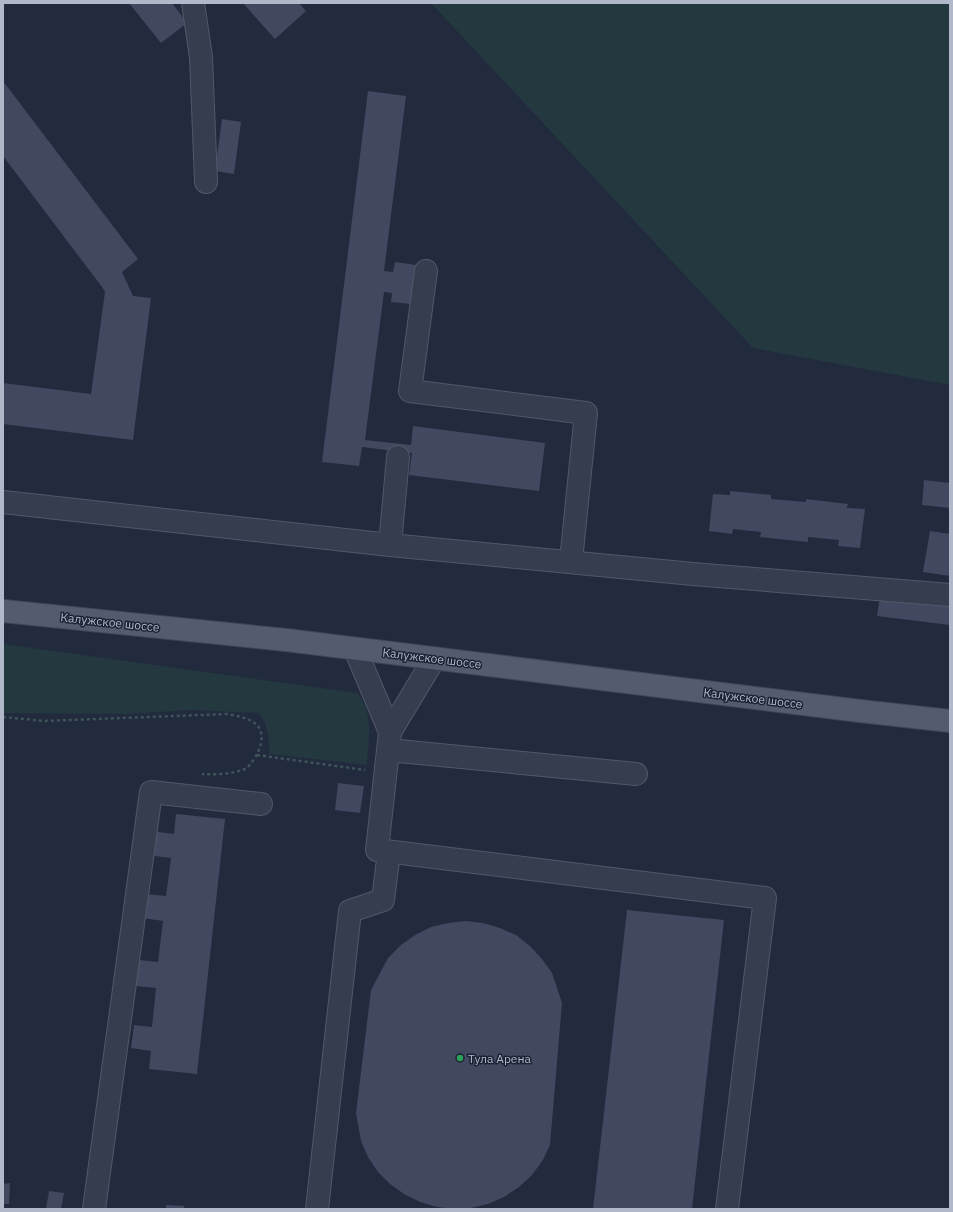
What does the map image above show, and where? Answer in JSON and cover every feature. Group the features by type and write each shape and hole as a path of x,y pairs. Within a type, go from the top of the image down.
{"main road":[{"name":"Калужское шоссе","path":"3,611 355,649 950,721"}],"street":[{"path":"193,3 201,57 206,182"},
{"path":"426,271 410,391 586,413 571,561"},
{"path":"390,544 398,457"},
{"path":"3,502 390,544 693,574 950,595"},
{"path":"355,649 389,741"},
{"path":"434,659 389,741 377,850 764,898 727,1209"},
{"path":"389,741 636,774"},
{"path":"94,1209 151,792 261,804"},
{"path":"318,1209 350,911 383,900 389,852"}],"path":[{"path":"3,718 44,721 227,714 251,719 258,726 262,733 261,744 257,755 246,769 216,775 196,774"},
{"path":"257,755 385,772"}],"shaded area":[{"path":"431,3 950,3 950,385 753,348"},
{"path":"3,644 357,693 363,701 368,719 369,737 367,765 270,754 266,727 262,717 258,713 192,710 126,714 3,713"}],"building":[{"path":"129,3 172,3 187,23 161,43"},
{"path":"243,3 299,3 306,11 275,39"},
{"path":"3,81 138,259 122,272 133,296 151,298 133,440 3,424 3,383 91,394 105,292 3,156"},
{"path":"368,91 406,96 384,271 393,272 395,262 416,265 411,304 391,302 392,293 384,292 365,440 411,445 413,426 545,443 539,491 409,475 412,453 362,447 359,466 322,462"},
{"path":"222,119 241,122 234,174 215,171"},
{"path":"924,480 950,483 950,508 922,505"},
{"path":"730,491 771,495 771,499 806,502 806,499 848,504 847,508 865,509 860,548 838,546 839,540 808,537 808,542 760,537 761,532 733,529 732,534 709,531 713,494 730,495"},
{"path":"930,531 950,534 950,576 923,572"},
{"path":"880,597 950,605 950,625 877,616"},
{"path":"338,783 364,786 360,813 335,810"},
{"path":"176,814 225,819 197,1074 149,1069 151,1051 131,1048 134,1025 152,1027 156,988 136,986 139,960 158,962 163,921 143,918 145,894 166,896 171,858 147,855 150,831 174,834"},
{"path":"627,910 724,920 692,1209 593,1209"},
{"name":"Тула Арена","path":"465,921 483,923 500,928 516,935 530,946 552,973 562,1003 550,1145 543,1160 532,1175 519,1187 504,1197 488,1204 471,1208 454,1209 437,1207 420,1202 404,1194 390,1184 378,1172 368,1157 361,1141 356,1113 371,990 388,958 401,945 415,935 431,927"},
{"path":"10,1183 9,1204 3,1204 3,1184"},
{"path":"49,1191 64,1193 61,1209 46,1209"},
{"path":"166,1205 184,1206 184,1209 166,1209"}],"place":[{"name":"Тула Арена","path":"460,1058"}]}
